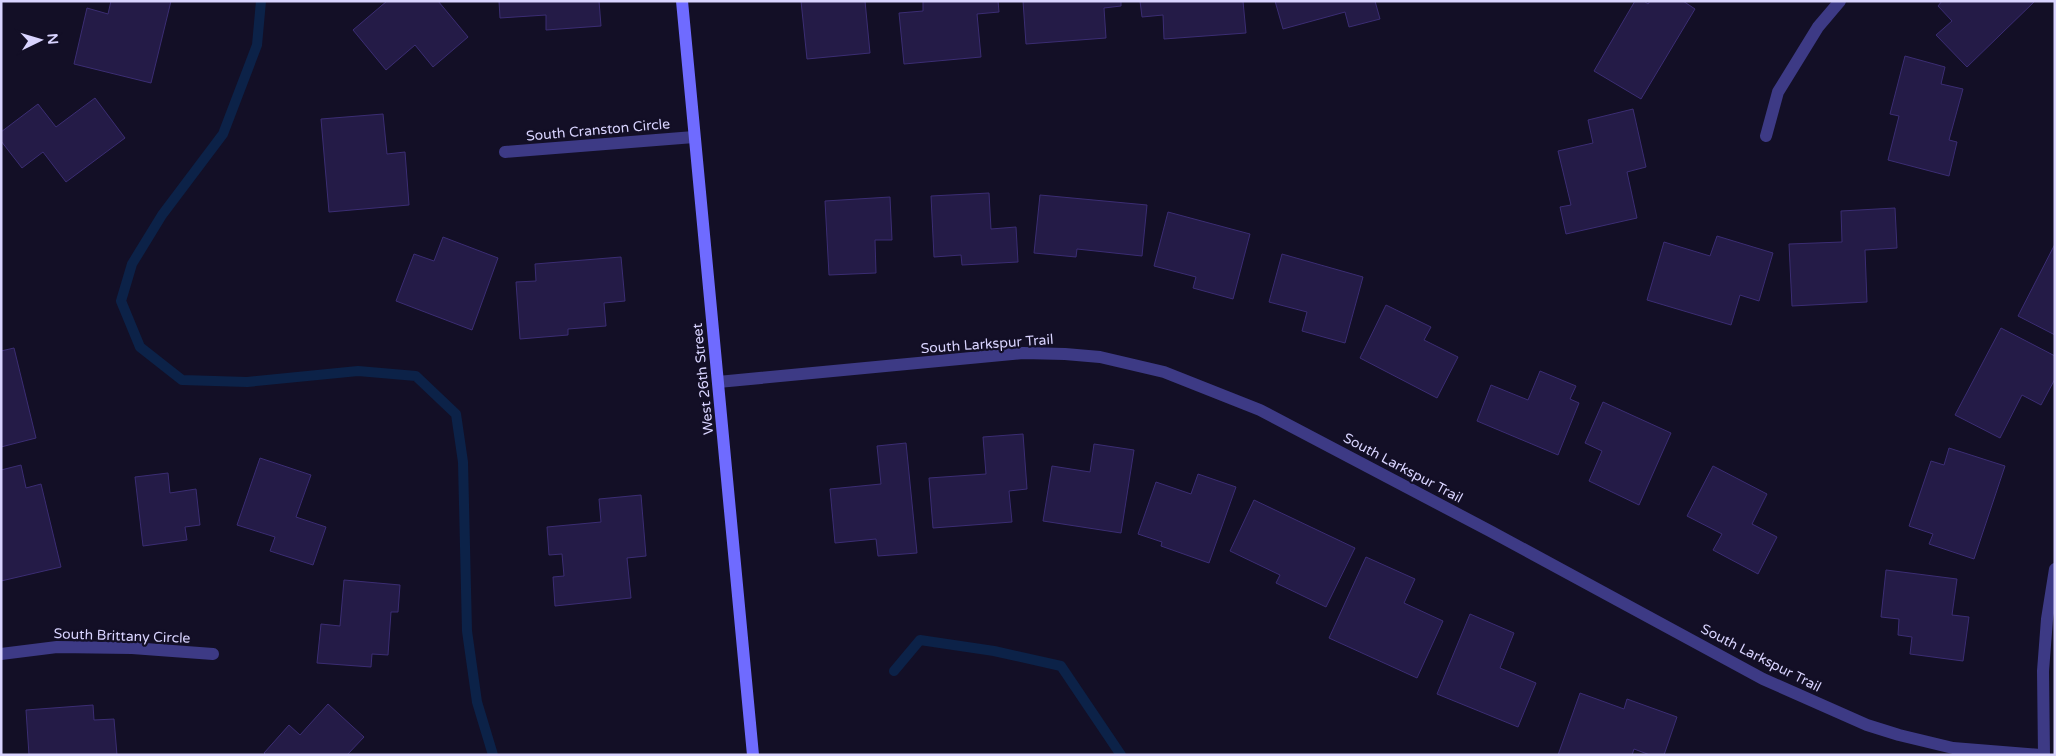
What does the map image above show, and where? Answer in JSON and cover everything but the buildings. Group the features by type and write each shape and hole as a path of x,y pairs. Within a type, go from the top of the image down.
{"main road":[{"name":"West 26th Street","path":"682,1 753,755"}],"street":[{"path":"1766,136 1778,92 1818,27 1840,1"},
{"name":"South Cranston Circle","path":"504,152 694,137"},
{"name":"South Larkspur Trail","path":"718,382 1024,354 1066,354 1100,357 1164,372 1260,410 1490,531 1763,679 1867,725 1953,748 2040,755"},
{"path":"2044,755 2043,671 2047,619 2055,569"},
{"name":"South Brittany Circle","path":"1,654 56,647 132,648 213,654"},
{"path":"2050,755 2055,754"}],"waterway":[{"path":"261,1 257,45 223,134 162,215 132,264 121,301 140,347 182,380 247,382 358,371 416,376 456,414 463,462 467,631 477,702 493,755"},
{"path":"894,671 920,640 994,651 1061,666 1121,755"}]}
